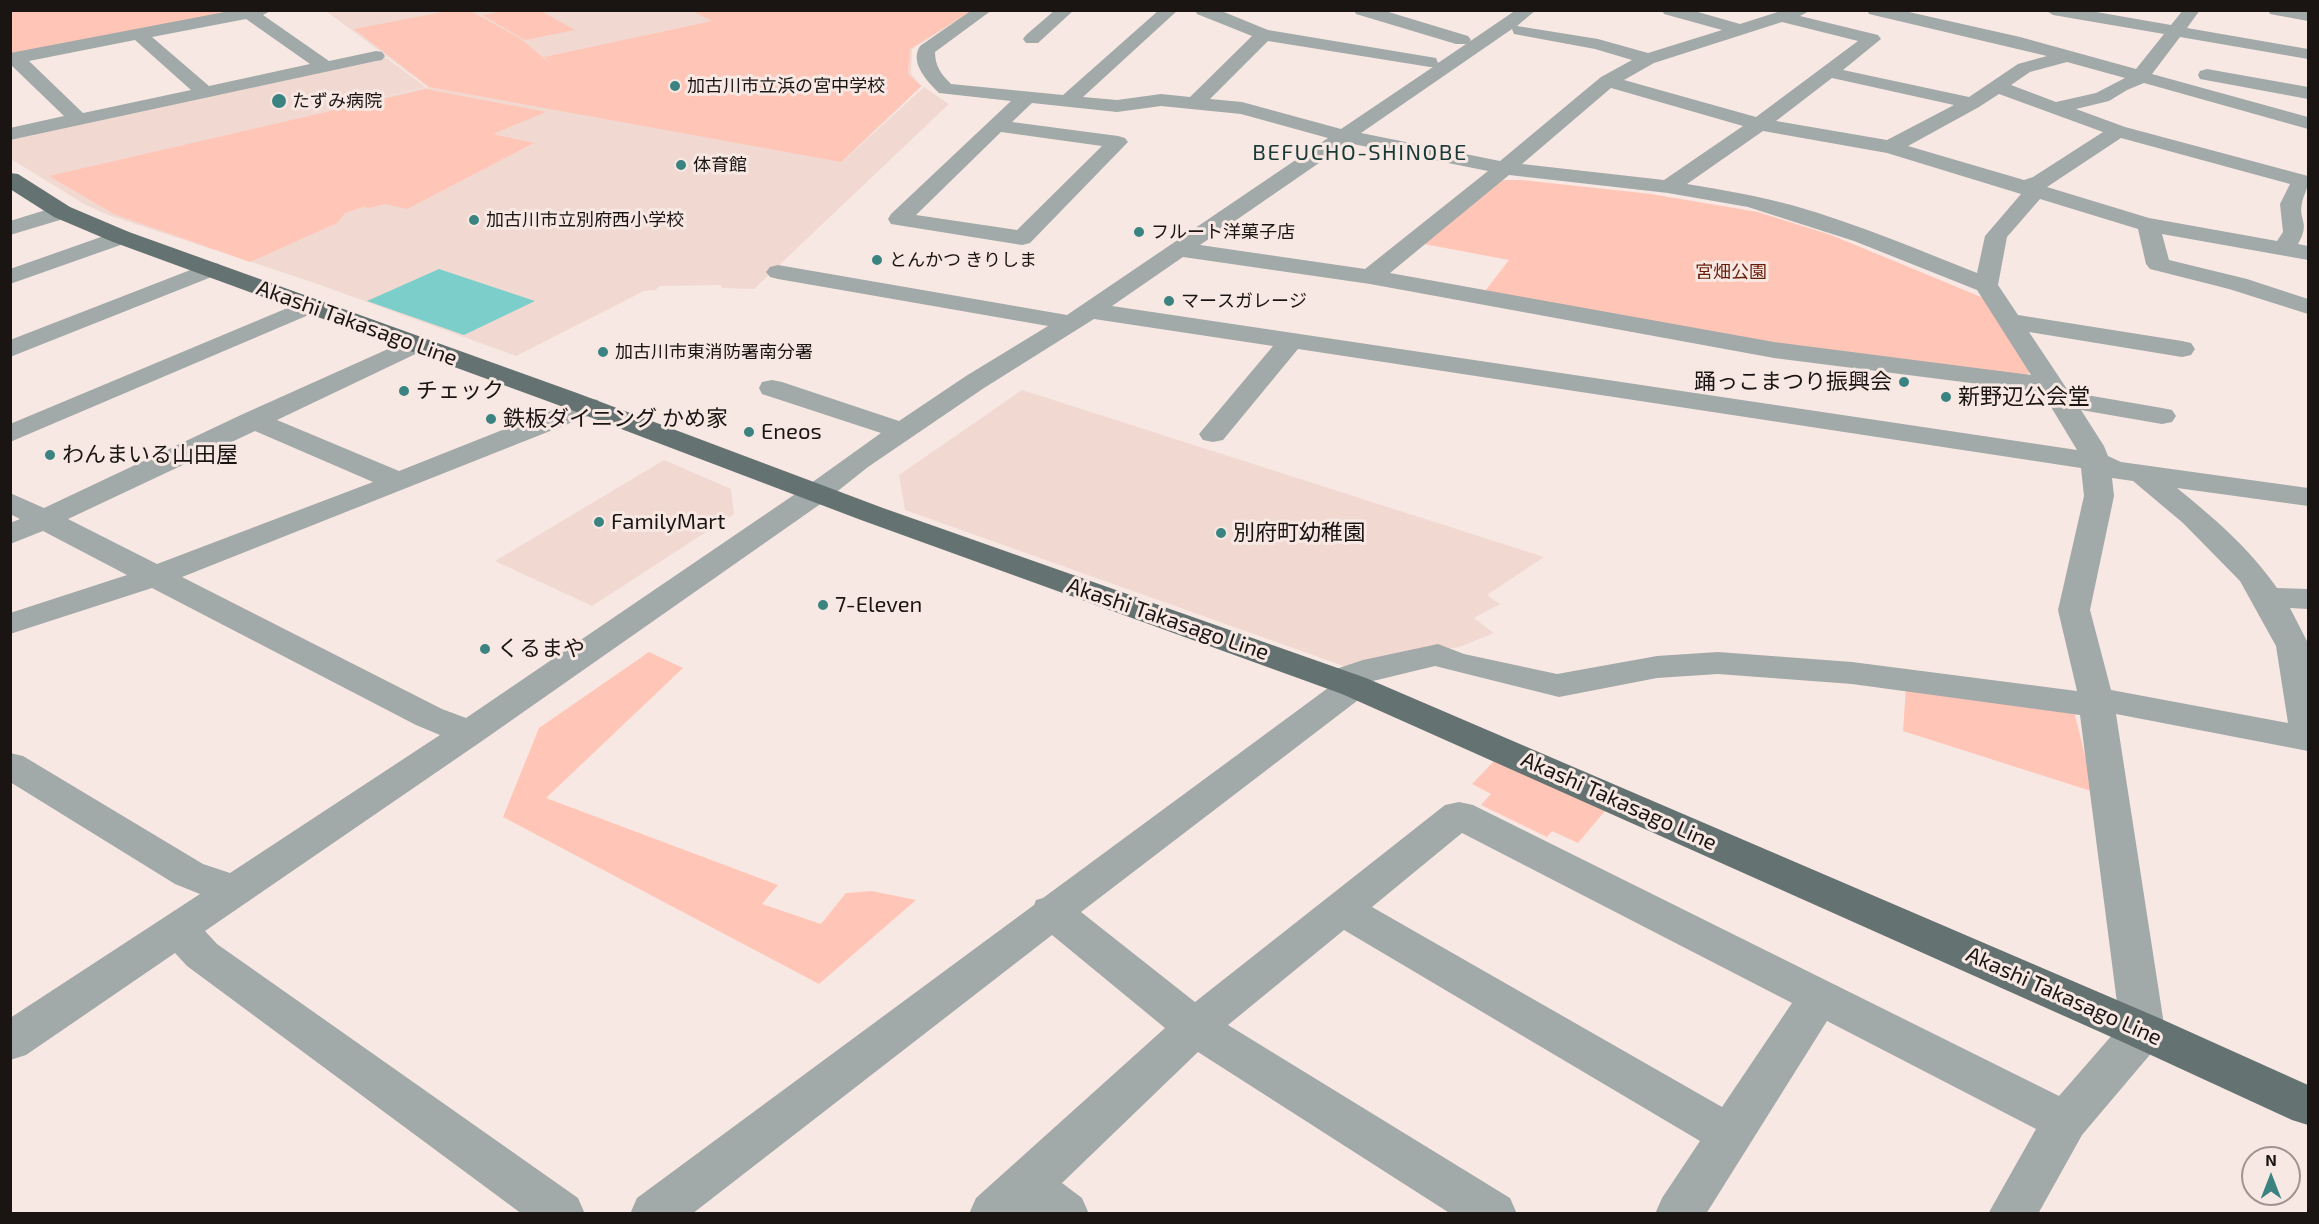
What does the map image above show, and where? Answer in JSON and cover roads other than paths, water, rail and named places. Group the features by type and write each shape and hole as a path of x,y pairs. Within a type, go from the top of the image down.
{"main road":[{"name":"Akashi Takasago Line","path":"12,181 62,212 121,237 588,406 872,514 1346,683 2143,1031 2308,1106"}],"street":[{"path":"984,10 926,50 924,60 933,78 946,89 1117,106 1161,100 1242,108 1344,136 1502,168 1668,187 1739,199 1788,211 1862,236 1986,285 2090,446 2095,461 2099,496 2074,610 2097,703 2143,1031 2065,1121 2012,1214"},
{"path":"1029,35 1066,10"},
{"path":"1067,101 1170,10"},
{"path":"1462,48 1508,10"},
{"path":"10,1042 469,733 818,492 903,430 1079,316 1344,136 1432,68 1528,10"},
{"path":"1212,11 1264,35 1289,38 1432,68 1480,58 1549,10"},
{"path":"1670,10 1738,29"},
{"path":"1370,277 1427,233 1608,81 1648,59 1803,10"},
{"path":"1875,10 2014,41 2068,56 2146,71 2308,93"},
{"path":"2053,10 2175,33 2308,54"},
{"path":"2054,108 2102,96 2146,71 2192,10"},
{"path":"2276,10 2308,16"},
{"path":"13,58 256,12 326,67"},
{"path":"1368,14 1462,48"},
{"path":"1668,187 1759,124 1872,39 1782,17"},
{"path":"1289,38 1321,29"},
{"path":"1520,30 1598,44 1648,59"},
{"path":"139,34 206,93"},
{"path":"1196,102 1264,35"},
{"path":"10,134 376,56"},
{"path":"1890,147 1972,103 2024,68 2068,56"},
{"path":"13,58 79,120"},
{"path":"2146,71 2308,123"},
{"path":"1828,72 1972,103"},
{"path":"1608,81 1759,124 1890,147 2146,224 2285,247 2308,253"},
{"path":"1998,87 2118,131 2306,181 2291,204 2294,232 2285,247"},
{"path":"999,126 1118,142 1022,238 899,219 1027,97"},
{"path":"2255,127 2278,115"},
{"path":"1986,285 1996,236 2029,190 2118,131"},
{"path":"10,228 62,212"},
{"path":"2146,224 2149,227 2158,264 2238,284 2308,307"},
{"path":"10,277 121,237"},
{"path":"1178,249 1370,277 1774,350 2053,392 2162,416"},
{"path":"10,349 211,269"},
{"path":"778,272 829,286 1290,342 1508,372 2095,461 2114,470 2304,501"},
{"path":"10,434 309,306"},
{"path":"2008,321 2148,335 2182,349"},
{"path":"1213,434 1290,342"},
{"path":"10,535 417,344"},
{"path":"772,388 903,430"},
{"path":"10,624 153,577 588,406"},
{"path":"253,420 399,482"},
{"path":"2142,474 2194,517 2252,575 2293,646 2308,733"},
{"path":"10,502 429,717 469,733"},
{"path":"2266,597 2308,599"},
{"path":"654,1214 904,1026 1346,683 1375,668 1438,655 1454,662 1559,686 1566,682 1657,668 1718,663 1852,674 2097,703 2308,739"},
{"path":"10,765 189,874 236,891"},
{"path":"993,1214 1195,1027 1459,815 2065,1121"},
{"path":"1342,909 1730,1135"},
{"path":"1051,912 1195,1027 1494,1214"},
{"path":"179,930 202,955 561,1214"},
{"path":"1679,1214 1819,997"},
{"path":"1028,1184 1065,1214"}],"water":[{"path":"439,269 535,301 464,335 367,301"}],"place":[{"name":"加古川市立浜の宮中学校","path":"675,86"},
{"name":"たずみ病院","path":"279,101"},
{"name":"体育館","path":"681,165"},
{"name":"加古川市立別府西小学校","path":"474,220"},
{"name":"フルート洋菓子店","path":"1139,232"},
{"name":"とんかつ きりしま","path":"877,260"},
{"name":"マースガレージ","path":"1169,301"},
{"name":"加古川市東消防署南分署","path":"603,352"},
{"name":"踊っこまつり振興会","path":"1904,382"},
{"name":"チェック","path":"404,391"},
{"name":"新野辺公会堂","path":"1946,397"},
{"name":"鉄板ダイニング かめ家","path":"491,419"},
{"name":"Eneos","path":"749,432"},
{"name":"わんまいる山田屋","path":"50,455"},
{"name":"FamilyMart","path":"599,522"},
{"name":"別府町幼稚園","path":"1221,533"},
{"name":"7-Eleven","path":"823,605"},
{"name":"くるまや","path":"485,649"}],"district":[{"name":"BEFUCHO-SHINOBE","path":"1360,153"}],"park label":[{"name":"宮畑公園","path":"1731,272"}]}
